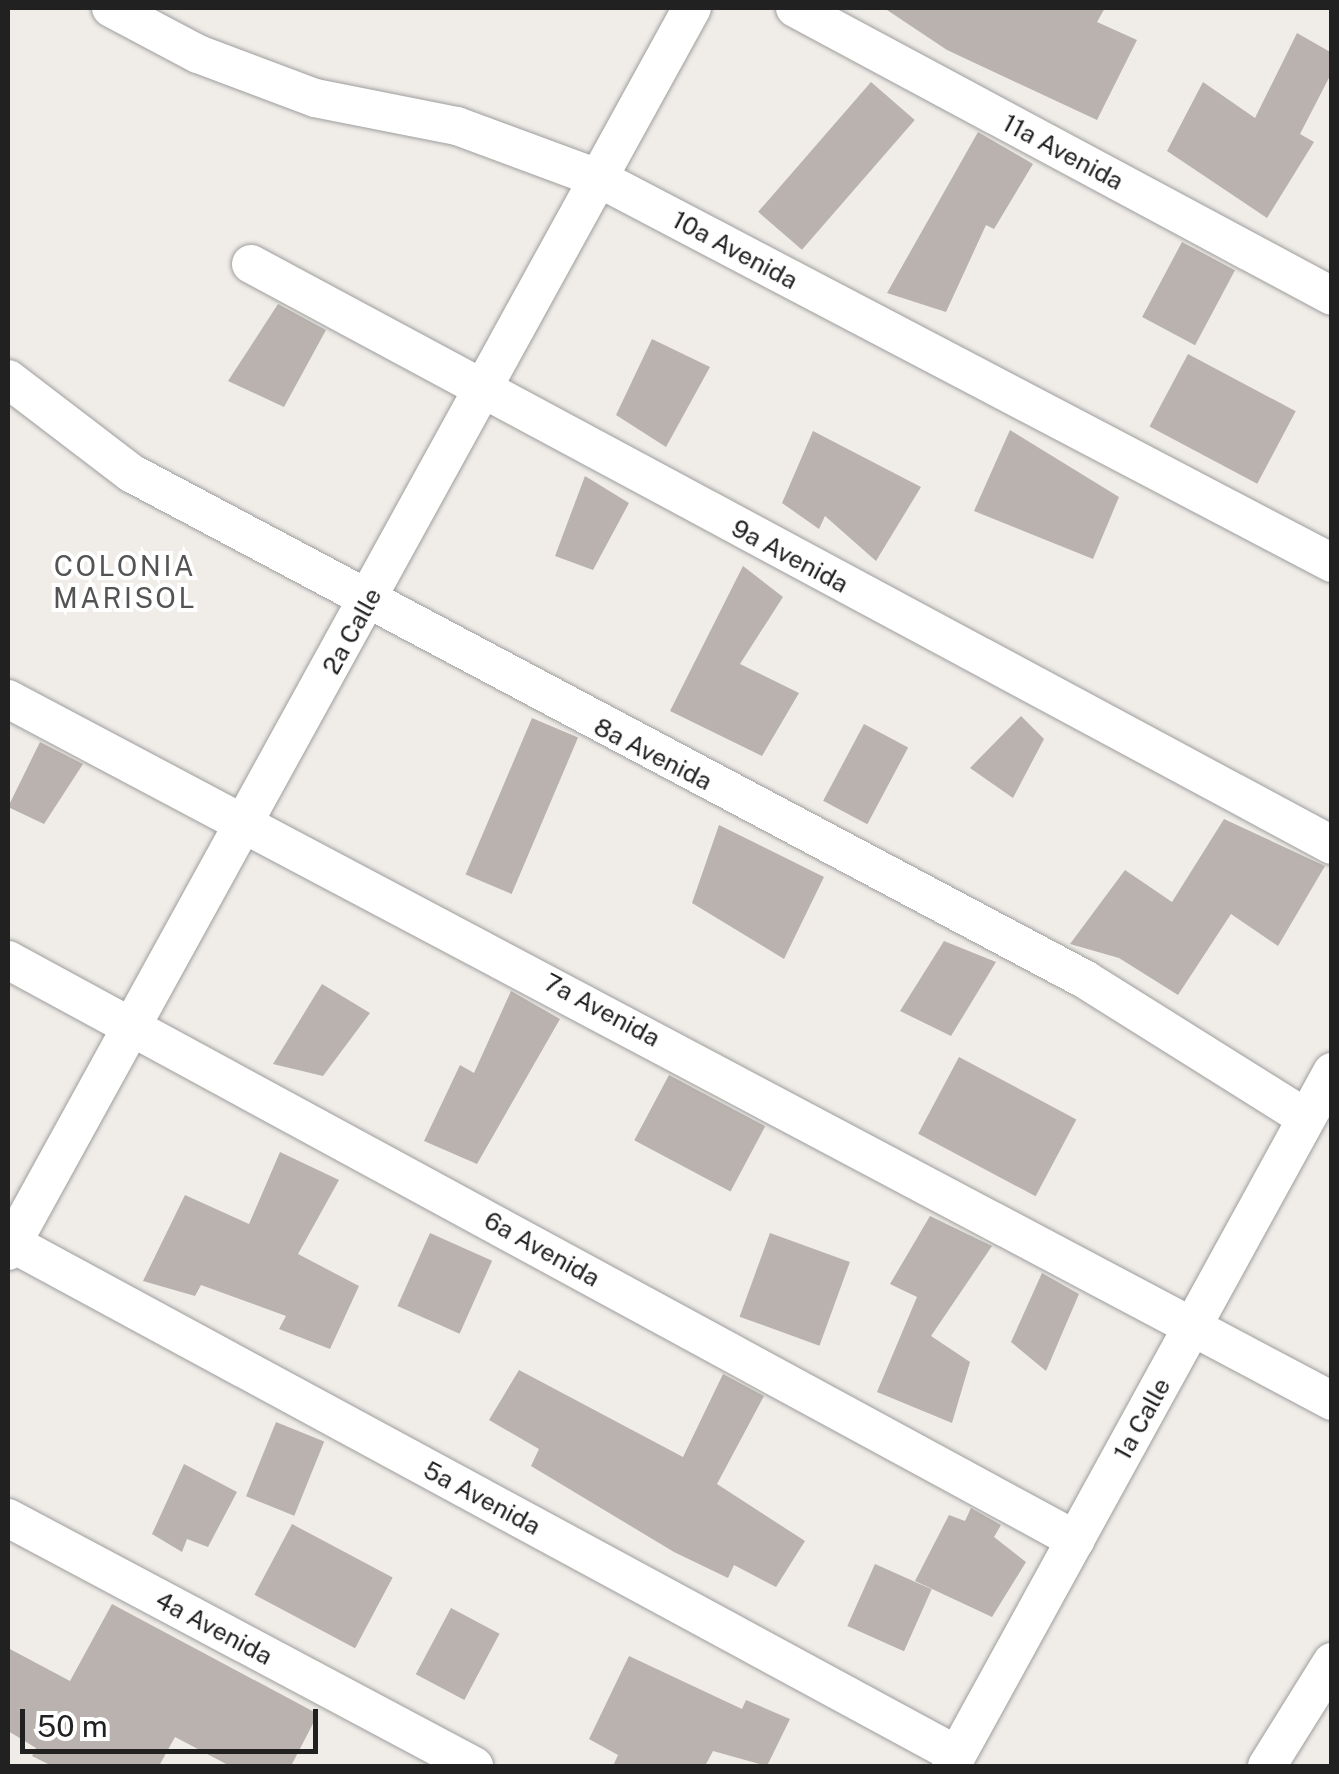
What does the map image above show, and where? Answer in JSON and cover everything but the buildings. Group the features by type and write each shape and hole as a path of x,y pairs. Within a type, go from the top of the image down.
{"street":[{"name":"10a Avenida","path":"111,8 198,54 315,98 457,126 600,180 1332,563"},
{"name":"2a Calle","path":"9,1245 368,603 692,8"},
{"name":"11a Avenida","path":"795,8 1332,296"},
{"name":"9a Avenida","path":"251,264 482,393 1332,845"},
{"name":"8a Avenida","path":"8,379 131,473 368,603 1086,980 1306,1118"},
{"name":"7a Avenida","path":"8,699 247,820 1332,1401"},
{"name":"6a Avenida","path":"8,960 1076,1540"},
{"name":"1a Calle","path":"954,1761 1332,1072"},
{"name":"5a Avenida","path":"9,1245 954,1761"},
{"name":"4a Avenida","path":"8,1518 474,1766"},
{"path":"1267,1766 1332,1662"}],"district":[{"name":"COLONIA MARISOL","path":"125,582"}]}
